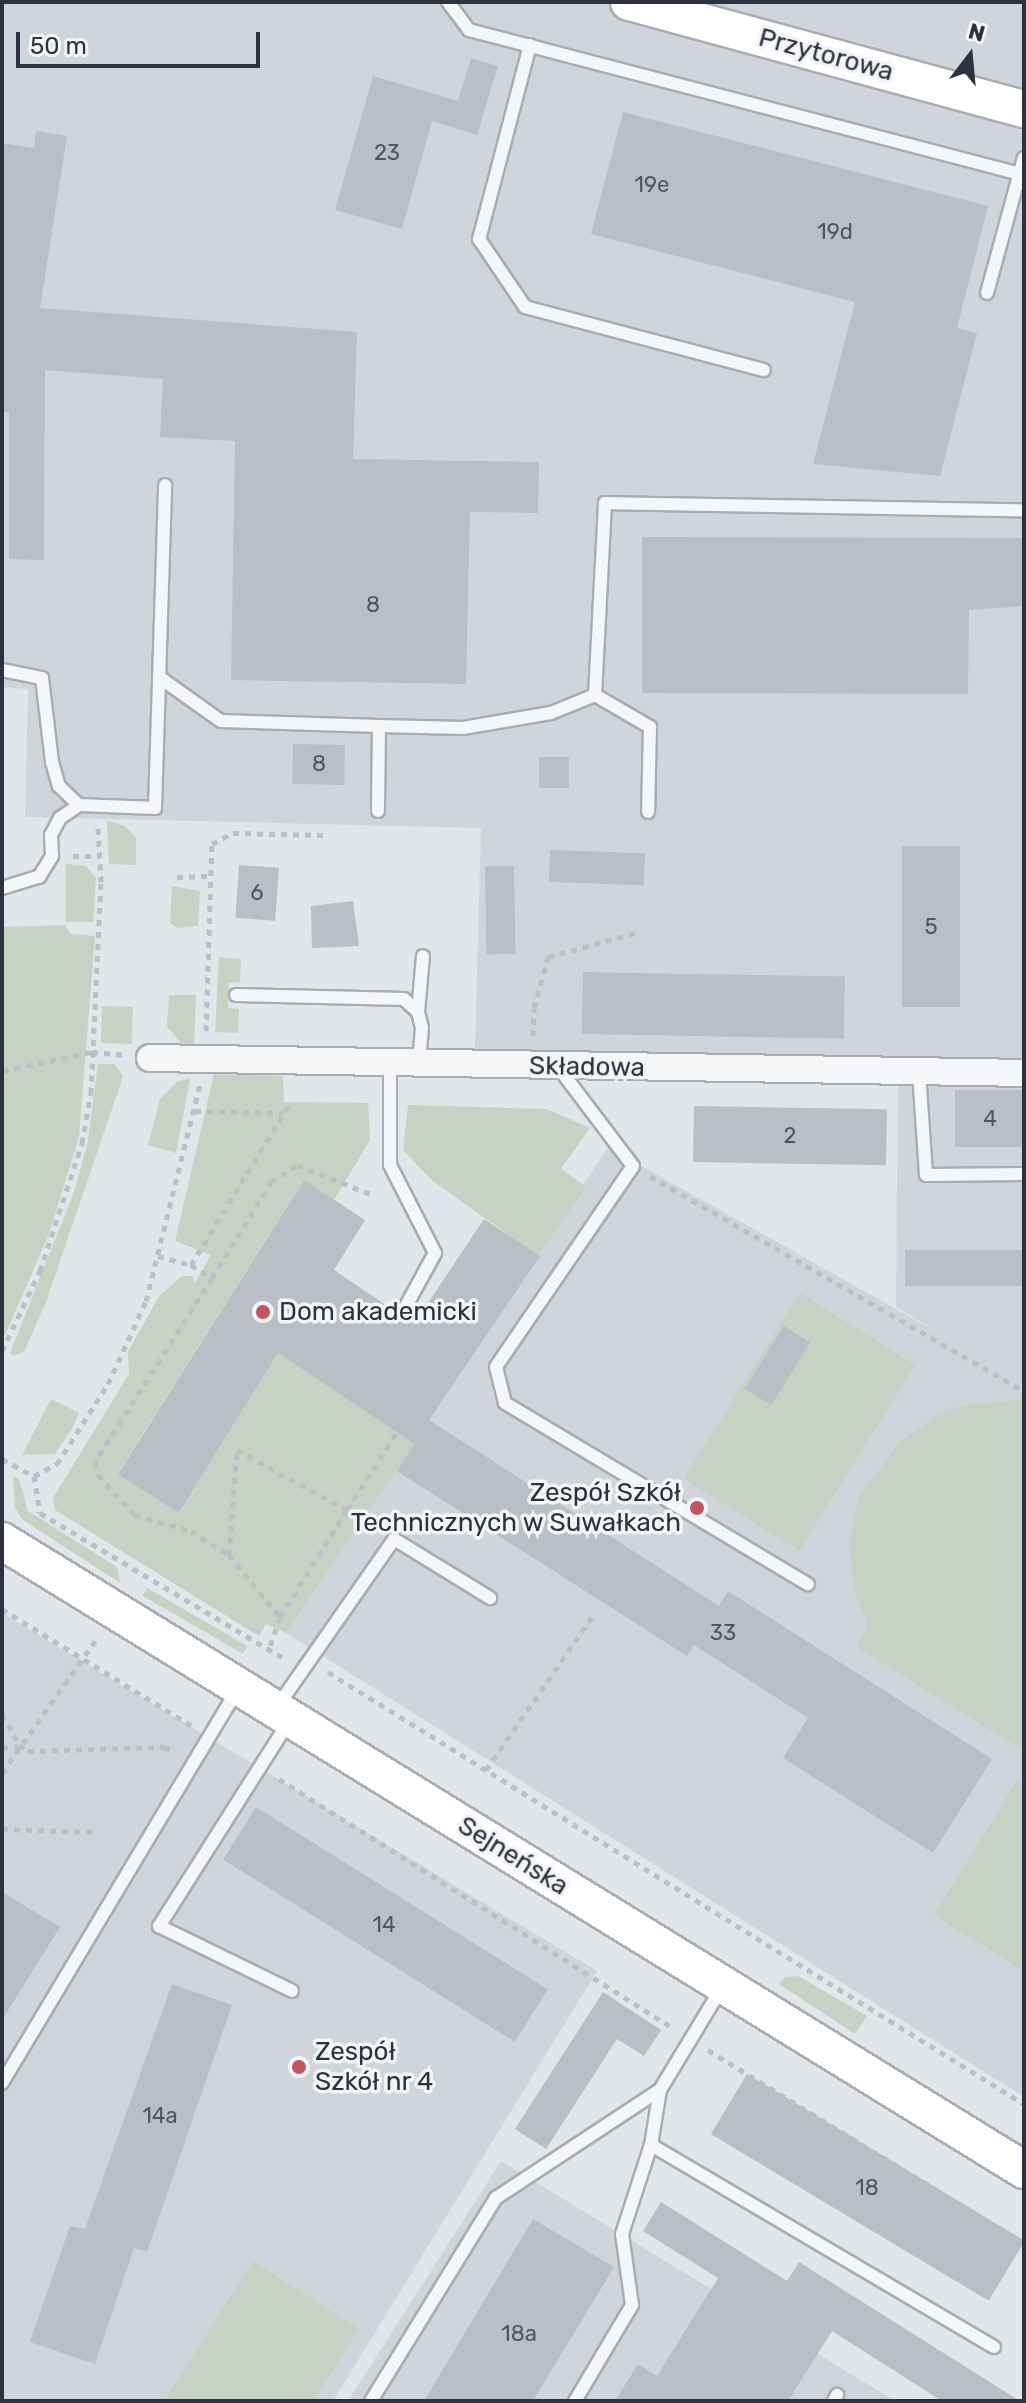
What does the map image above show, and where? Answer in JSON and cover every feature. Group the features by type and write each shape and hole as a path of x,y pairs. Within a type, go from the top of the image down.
{"street":[{"name":"Przytorowa","path":"629,2 1024,109"},
{"name":"Składowa","path":"150,1058 1024,1073"},
{"name":"Sejneńska","path":"2,1541 1024,2170"}],"lane":[{"path":"448,2 469,30 1022,174"},
{"path":"530,45 479,239 525,307 764,370"},
{"path":"987,293 1024,158"},
{"path":"2,888 39,877 52,856 51,835 60,818 79,805 155,808 165,485"},
{"path":"595,695 605,503 1024,510"},
{"path":"2,670 42,678 52,762 59,786 79,805"},
{"path":"159,677 221,721 463,728 551,713 595,695"},
{"path":"595,695 650,727 648,812"},
{"path":"378,811 379,726"},
{"path":"419,1064 422,1028 418,1012 423,956"},
{"path":"236,995 387,997 404,999 418,1012"},
{"path":"390,1063 390,1165 435,1253 406,1306"},
{"path":"545,1066 633,1166 496,1367 505,1403 808,1584"},
{"path":"919,1072 926,1175 1024,1174"},
{"path":"292,1991 159,1926 260,1768 300,1668 394,1539 490,1598"},
{"path":"2,2083 239,1687"},
{"path":"575,2401 632,2305 622,2234 651,2145 660,2090 723,1986"},
{"path":"371,2401 496,2198 660,2090"},
{"path":"651,2145 994,2347"}],"path":[{"path":"2,1351 40,1271 82,1143 92,1052 101,882 97,819"},
{"path":"34,1476 57,1464 108,1384 146,1301 195,1111 204,1059 212,844 233,833 325,835"},
{"path":"177,877 211,876"},
{"path":"545,1066 534,1008 548,957 635,933"},
{"path":"3,1071 92,1052 150,1058"},
{"path":"191,1265 291,1102"},
{"path":"195,1111 284,1113"},
{"path":"280,1617 229,1555 191,1531 135,1515 98,1475 95,1462 271,1182 297,1165 373,1195"},
{"path":"633,1166 1024,1391"},
{"path":"158,1256 191,1265 212,1278"},
{"path":"268,1649 280,1617 397,1432"},
{"path":"229,1555 237,1450 347,1510"},
{"path":"2,1459 34,1476"},
{"path":"34,1476 40,1513 300,1668 326,1670 1024,2104"},
{"path":"2,1609 209,1737"},
{"path":"486,1770 592,1617"},
{"path":"2,1773 19,1745 84,1659"},
{"path":"2,1714 19,1745 28,1751 164,1747 194,1762"},
{"path":"2,1748 19,1745"},
{"path":"260,1768 690,2039 1024,2244"},
{"path":"2,1829 96,1832"}],"shaded area":[{"path":"2,2 1024,2 1024,2097 286,1633 608,1147 953,1341 896,1307 898,1059 475,1049 481,828 25,817 28,689 2,687"},
{"name":"Zespół Szkół nr 4","path":"2,1613 597,1971 333,2401 2,2401"},
{"path":"501,2161 895,2401 348,2401"}],"green space":[{"path":"107,820 125,826 136,838 136,865 109,864"},
{"path":"66,864 86,866 96,878 93,922 66,922"},
{"path":"172,886 200,891 198,926 178,928 170,923"},
{"path":"65,925 71,934 95,936 79,1137 49,1234 2,1342 2,927"},
{"path":"219,957 241,959 240,982 229,983 228,1008 239,1009 238,1033 215,1032"},
{"path":"169,995 196,995 194,1046 180,1042 167,1026"},
{"path":"102,1006 133,1007 132,1044 101,1043"},
{"path":"98,1064 115,1064 123,1077 46,1302 24,1352 13,1356 10,1353 74,1192 88,1141"},
{"path":"214,1074 283,1076 284,1102 368,1103 370,1140 334,1200 303,1181 118,1473 180,1512 278,1353 414,1444 286,1633 266,1624 259,1636 55,1510 53,1498 129,1374 128,1352 159,1296 182,1276 193,1276 194,1284 211,1255 175,1241"},
{"path":"190,1079 176,1153 148,1145 160,1099 178,1081"},
{"path":"408,1105 547,1109 590,1128 561,1169 586,1187 538,1256 433,1181 403,1150"},
{"path":"800,1293 915,1365 799,1551 684,1479"},
{"path":"51,1399 79,1413 73,1427 55,1454 22,1455"},
{"path":"1024,1399 1024,1751 857,1647 868,1625 855,1593 849,1544 858,1499 899,1442 938,1415 961,1406"},
{"path":"13,1476 19,1479 28,1511 117,1567 120,1583 23,1520 15,1508"},
{"path":"147,1588 247,1646 243,1654 142,1596"},
{"path":"1018,1779 1024,1783 1024,1971 934,1915"},
{"path":"798,1976 867,2016 855,2034 779,1984 785,1977"},
{"path":"253,2261 359,2329 313,2401 164,2401"}],"building":[{"path":"471,58 498,66 477,135 432,121 402,229 335,210 373,76 458,101"},
{"path":"623,112 988,206 957,328 977,333 940,476 813,464 855,302 591,234"},
{"path":"36,131 67,136 40,308 357,332 353,459 539,462 538,513 470,512 466,684 231,680 235,441 160,437 163,379 45,370 44,560 9,559 9,412 2,412 2,143 34,148"},
{"path":"642,537 1024,538 1024,606 969,610 968,694 642,693"},
{"path":"293,744 345,745 344,785 292,784"},
{"path":"539,757 569,757 569,788 539,788"},
{"path":"902,846 960,846 960,1007 902,1007"},
{"path":"550,850 645,853 644,885 549,882"},
{"path":"239,865 279,868 275,921 235,918"},
{"path":"514,866 516,954 487,954 485,867"},
{"path":"353,901 359,946 312,948 311,906"},
{"path":"583,972 845,977 844,1039 582,1034"},
{"path":"955,1090 1024,1090 1024,1147 955,1147"},
{"path":"694,1106 887,1109 886,1165 693,1162"},
{"path":"304,1180 365,1220 334,1270 414,1324 484,1219 540,1256 429,1420 719,1606 728,1591 992,1759 933,1853 783,1758 808,1718 694,1645 687,1656 397,1471 414,1444 278,1353 179,1513 118,1474"},
{"path":"905,1250 1024,1250 1024,1286 905,1286"},
{"path":"784,1326 810,1342 771,1405 745,1389"},
{"path":"256,1807 548,1989 515,2042 223,1860"},
{"path":"2,1892 60,1927 2,2020"},
{"path":"172,1984 232,2005 147,2252 134,2248 95,2364 30,2342 70,2226 85,2229"},
{"path":"603,1992 661,2030 644,2056 617,2039 546,2149 515,2129"},
{"path":"747,2074 1024,2240 989,2301 711,2134"},
{"path":"661,2202 787,2281 799,2262 1020,2401 942,2401 832,2331 788,2401 615,2401 638,2364 657,2376 718,2278 643,2231"},
{"path":"533,2219 614,2267 533,2401 424,2401"}],"place":[{"name":"Dom akademicki","path":"263,1312"},
{"name":"Zespół Szkół Technicznych w Suwałkach","path":"697,1508"},
{"name":"Zespół Szkół nr 4","path":"299,2067"}]}
